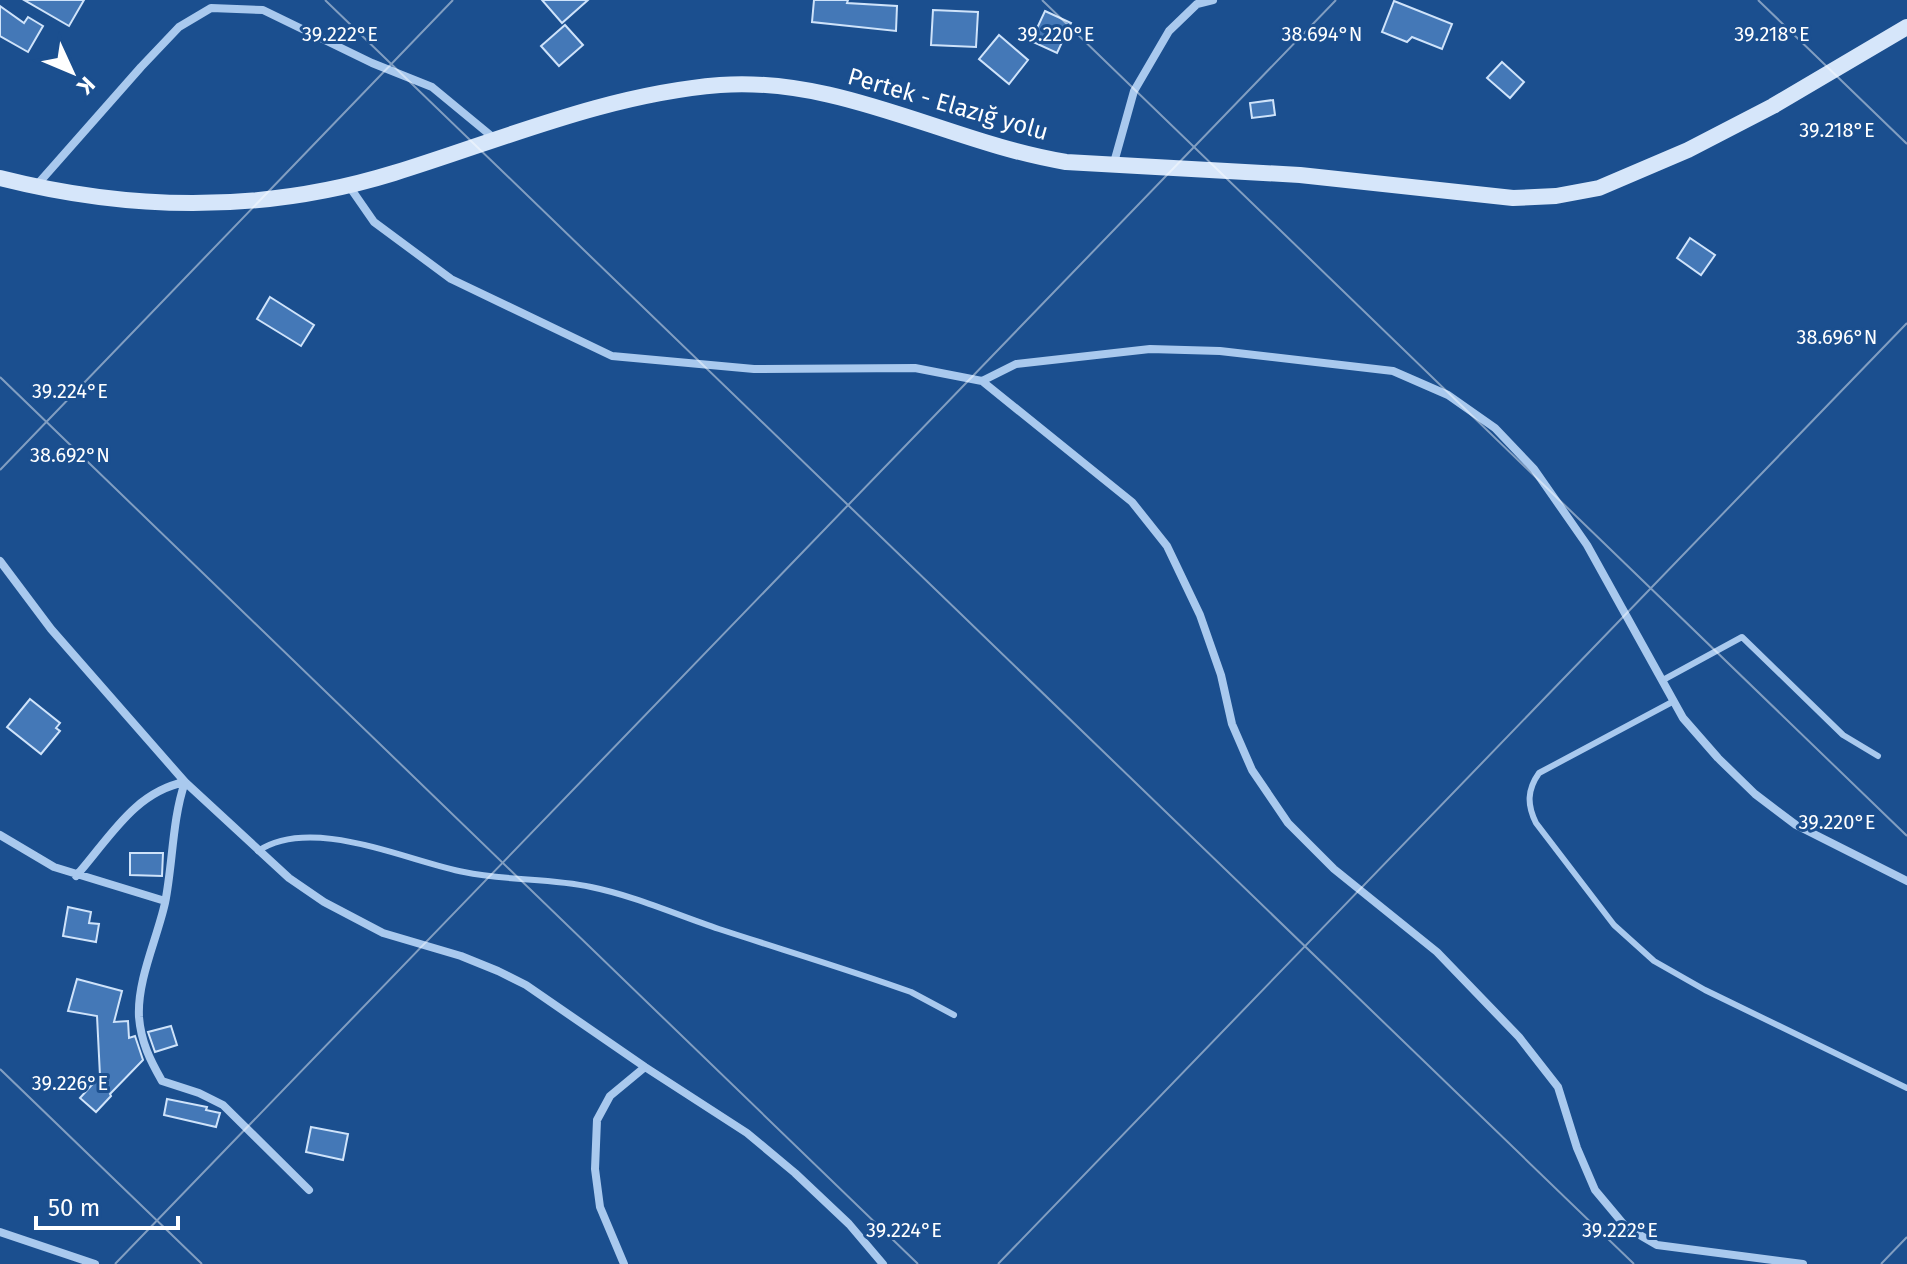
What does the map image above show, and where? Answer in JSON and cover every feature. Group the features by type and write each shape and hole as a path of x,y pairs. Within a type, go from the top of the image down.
{"main road":[{"name":"Pertek - Elazığ yolu","path":"0,178 109,200 184,204 265,200 349,186 623,100 667,90 723,85 815,91 863,103 1029,156 1113,166 1300,175 1513,198 1556,196 1599,188 1688,150 1773,106 1907,27"}],"street":[{"path":"1113,166 1134,91 1169,31 1197,4 1213,0"},
{"path":"35,187 179,27 211,8 263,10 372,63 432,87 496,140"},
{"path":"349,186 374,222 451,279 612,356 754,369 915,368 982,381 1132,502 1167,546 1200,615 1221,675 1232,724 1252,770 1288,823 1334,869 1437,952 1519,1037 1558,1087 1577,1148 1595,1190 1626,1227 1657,1245 1803,1264"},
{"path":"982,381 1016,364 1150,349 1220,351 1393,371 1421,382 1473,411 1495,428 1534,469 1587,545 1683,718 1718,758 1796,825 1907,881"},
{"path":"0,561 51,629 185,782 289,878 324,902 383,933 461,956 526,985 747,1133 849,1224 883,1264"},
{"path":"76,876 138,803 157,790 185,782"},
{"path":"185,782 178,803 165,901 149,950 139,1016 146,1053 162,1081 223,1105 309,1190"},
{"path":"0,835 34,857 76,876 165,901"},
{"path":"624,1264 600,1207 595,1169 597,1120 610,1096 645,1067"},
{"path":"0,1232 95,1264"}],"lane":[{"path":"1663,680 1742,637 1843,735 1878,756"},
{"path":"1674,701 1539,773 1529,796 1536,823 1614,925 1654,961 1705,990 1907,1088"},
{"path":"258,851 273,842 294,838 360,843 472,874 559,882 618,893 897,987 954,1015"}],"building":[{"path":"24,0 84,0 69,26"},
{"path":"542,0 588,0 562,23"},
{"path":"814,0 848,0 847,3 897,6 896,31 812,22"},
{"path":"1394,1 1452,24 1442,49 1412,37 1407,42 1382,32"},
{"path":"0,6 24,23 28,17 43,26 28,52 0,36"},
{"path":"933,10 978,12 976,47 931,45"},
{"path":"1045,11 1071,23 1057,53 1031,41"},
{"path":"565,25 583,45 559,66 541,46"},
{"path":"999,35 1028,60 1009,84 979,59"},
{"path":"1502,62 1524,82 1510,98 1487,78"},
{"path":"1273,100 1275,115 1252,118 1250,103"},
{"path":"1690,238 1715,255 1701,275 1677,258"},
{"path":"270,297 314,325 301,346 257,319"},
{"path":"30,699 60,723 56,728 60,731 41,754 7,727"},
{"path":"130,853 163,853 162,876 130,875"},
{"path":"68,907 91,912 89,923 99,924 96,942 63,936"},
{"path":"77,979 122,991 114,1022 128,1021 129,1038 135,1036 143,1060 96,1112 80,1098 100,1076 97,1016 68,1011"},
{"path":"171,1026 177,1045 155,1052 148,1032"},
{"path":"167,1099 207,1107 206,1110 220,1113 216,1127 164,1115"},
{"path":"311,1127 348,1134 343,1160 306,1152"}]}
